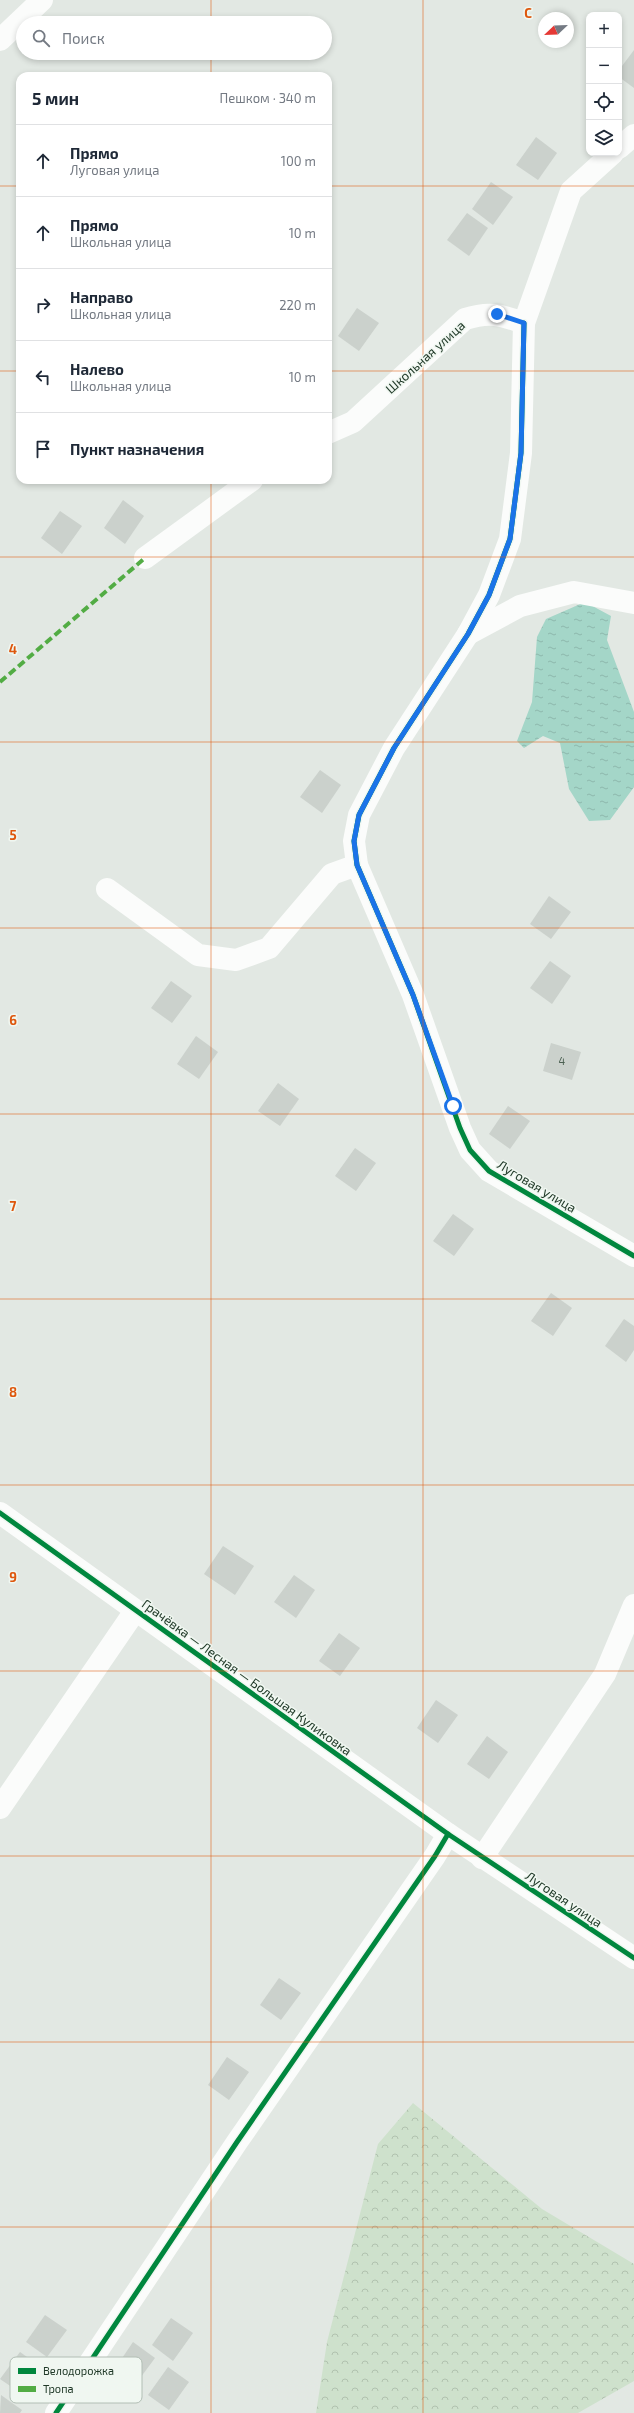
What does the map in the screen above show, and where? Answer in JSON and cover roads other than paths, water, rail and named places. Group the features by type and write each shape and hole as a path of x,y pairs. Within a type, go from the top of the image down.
{"street":[{"path":"25,16 42,0"},
{"path":"0,40 16,25"},
{"path":"622,145 634,135"},
{"path":"107,889 198,955 236,960 269,948 332,874 357,865 354,841 359,815 394,748 468,634 489,595 510,539 521,453 524,323 571,191 611,156"},
{"name":"Школьная улица","path":"332,431 353,422 466,319 482,314 497,314 524,323"},
{"path":"145,558 247,484"},
{"path":"468,634 520,606 574,592 634,603"},
{"name":"Луговая улица","path":"357,865 413,995 460,1128 470,1150 489,1171 634,1256"},
{"name":"Грачёвка — Лесная — Большая Куликовка","path":"0,1513 482,1858"},
{"path":"482,1858 605,1674 634,1605"},
{"path":"0,1808 135,1611"},
{"path":"93,2357 237,2142 435,1856 448,1834"},
{"name":"Луговая улица","path":"482,1858 634,1958"},
{"path":"56,2413 63,2403"}],"water":[{"path":"585,602 611,616 607,640 634,712 634,787 610,820 589,821 569,789 560,743 543,736 524,748 517,741 532,702 537,637 546,619"}]}
